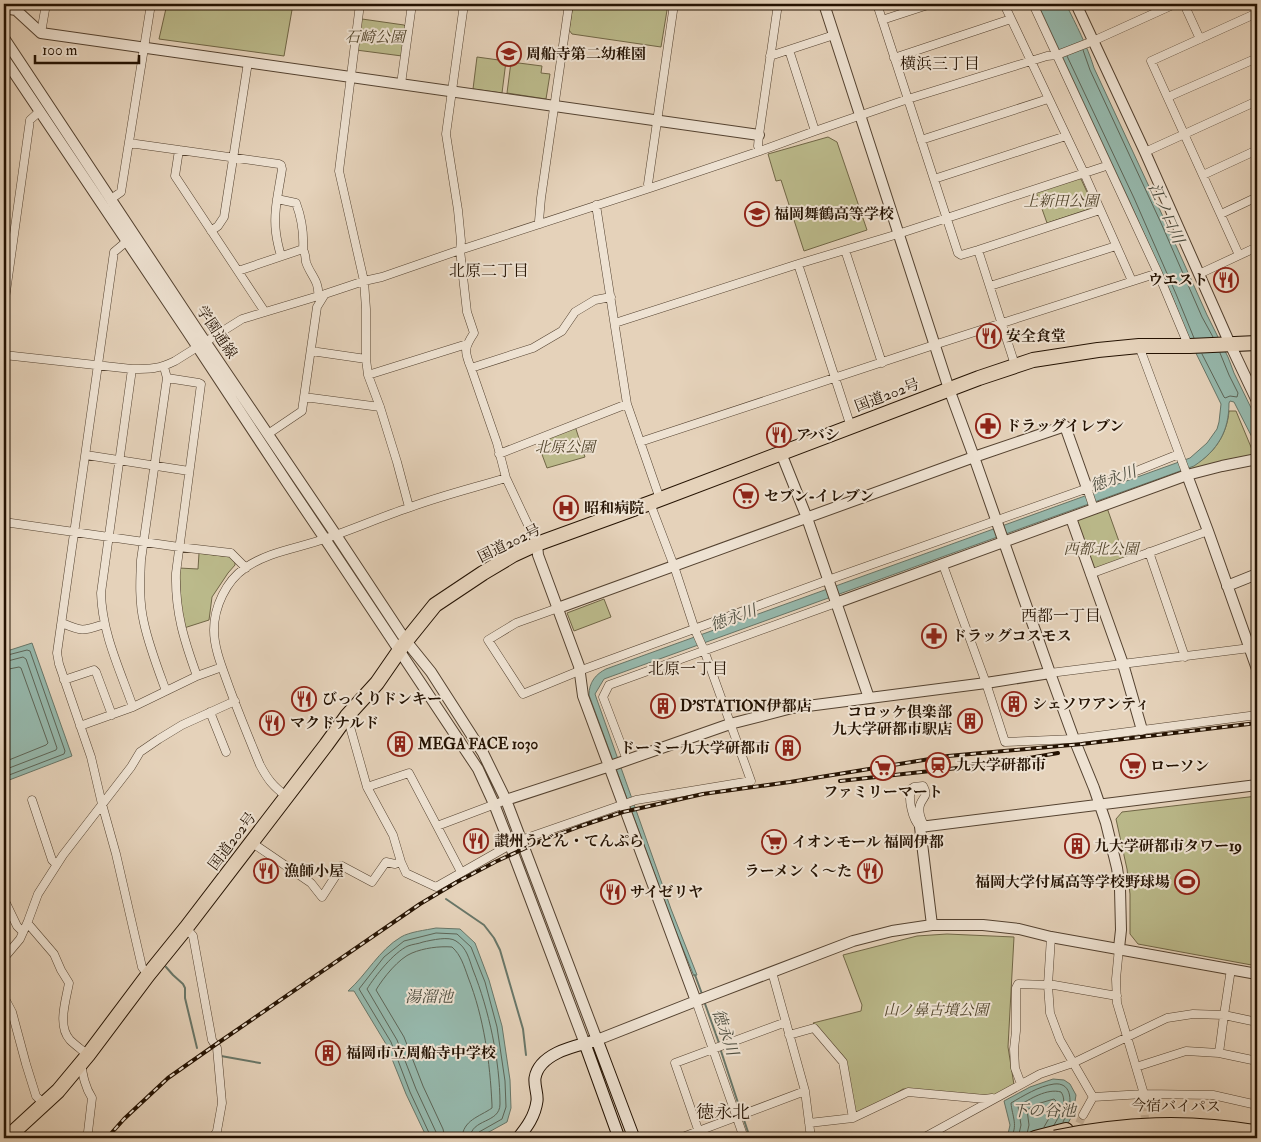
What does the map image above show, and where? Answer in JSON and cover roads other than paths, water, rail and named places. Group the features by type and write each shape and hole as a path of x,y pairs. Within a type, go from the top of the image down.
{"highway":[{"name":"国道202号","path":"7,1138 58,1091 85,1059 347,716 376,683 435,605 483,573 513,555 537,544 1016,365 1033,360 1071,354 1139,346 1257,343"},
{"name":"今宿バイパス","path":"1035,1138 1064,1130 1129,1120 1164,1119 1223,1122 1257,1128"},
{"path":"1056,1138 1105,1129 1154,1125 1208,1126 1257,1133"},
{"path":"1109,1138 1181,1134 1231,1138"}],"main road":[{"path":"518,1138 528,1126 537,1102 535,1079 538,1068 558,1052 597,1040 634,1138"},
{"path":"585,1044 619,1138"}],"street":[{"path":"41,33 46,4"},
{"path":"111,199 121,192 150,4"},
{"path":"360,4 338,170 364,281 368,375 380,407 409,507"},
{"path":"401,84 412,4"},
{"path":"464,4 446,134 458,210 460,250 467,312 474,333 466,344 466,355 506,478 537,544 538,555 579,666 583,696 618,763"},
{"path":"540,224 541,198 569,4"},
{"path":"650,188 648,184 674,4"},
{"path":"760,151 758,146 759,135 778,4"},
{"path":"824,4 949,389 1106,824 1118,868 1120,897 1121,930 1116,980 1117,996 1144,1094 1144,1103"},
{"path":"877,4 958,253 961,255 978,250 1100,210"},
{"path":"882,20 931,4"},
{"path":"1004,4 1084,173 1132,281"},
{"path":"1033,4 1158,273 1188,346"},
{"path":"1076,4 1199,274 1226,344 1257,401"},
{"path":"4,355 132,369 164,367 242,319 382,277 760,151 908,99 1030,61 1057,55 1175,4"},
{"path":"1184,4 1200,39"},
{"path":"4,8 16,10 41,33 759,135"},
{"path":"1239,255 1151,61 1257,13"},
{"path":"894,58 1011,19"},
{"path":"770,56 834,35"},
{"name":"学園通線","path":"4,38 111,199 288,484 325,539 403,646"},
{"path":"789,50 815,131"},
{"name":"学園通線","path":"4,58 127,241 268,434 336,535 403,646"},
{"path":"1168,97 1257,58"},
{"path":"211,230 218,226 224,217 248,62"},
{"path":"921,140 1048,99"},
{"path":"1145,152 1257,101"},
{"path":"4,306 30,120 40,111"},
{"path":"934,179 1066,136"},
{"path":"129,143 281,165 275,212 275,228 281,256"},
{"path":"179,150 175,176 265,312"},
{"path":"1203,175 1257,150"},
{"path":"615,323 898,234 1102,167"},
{"path":"1221,214 1257,197"},
{"path":"268,434 302,412 317,307 322,295 306,263 303,250 302,225 296,203 277,199"},
{"path":"521,840 636,800 751,781 695,630 674,566 640,442 627,404 596,205"},
{"path":"127,241 114,252 57,653 64,680 91,757 142,967 148,975"},
{"path":"990,286 1116,246"},
{"path":"1199,274 1257,247"},
{"path":"238,271 303,250"},
{"path":"845,250 882,363"},
{"path":"978,250 1016,365"},
{"path":"798,264 851,427"},
{"path":"640,442 1158,273"},
{"path":"471,368 533,348 562,330 576,312 595,300 611,297"},
{"path":"368,375 466,344"},
{"path":"1139,346 1227,586 1254,647 1257,669"},
{"path":"311,351 366,359"},
{"path":"164,367 167,378 143,542 140,580 143,621 166,691"},
{"path":"132,369 101,594 101,608 104,624 133,707"},
{"path":"167,378 201,384 176,573 178,609 182,632 197,676"},
{"path":"304,397 380,407"},
{"path":"499,454 627,404"},
{"path":"1094,509 1087,488 1065,426 974,457 516,623 488,640 523,694 579,671 828,580 996,520 1087,488 1140,470 1179,454"},
{"path":"781,453 807,518 869,698"},
{"path":"86,455 189,471"},
{"path":"744,1138 624,804 618,763 603,697 609,685 1187,475 1257,460"},
{"path":"286,796 273,786 260,765 222,667 214,630 216,611 228,586 237,575 261,559 325,539 409,507 506,478"},
{"path":"1070,518 1122,664 1142,730"},
{"path":"4,522 231,553 246,568"},
{"path":"1090,574 1208,531"},
{"path":"1148,552 1185,657"},
{"path":"943,565 986,683 1005,742 1074,739 1257,715"},
{"path":"1227,586 1257,574"},
{"path":"62,623 79,630 86,630 104,624"},
{"path":"403,646 431,672 483,753 506,800 597,1040 853,941 892,931 932,926 983,925 1019,929 1052,937 1257,974"},
{"path":"403,646 478,769 510,845 585,1044"},
{"path":"437,826 494,804 730,724 792,708 1254,647"},
{"path":"80,726 133,707 197,676 222,667"},
{"path":"64,680 94,670 112,715"},
{"path":"4,958 20,939 38,894 56,864 131,768 140,752 166,734 234,701"},
{"path":"210,712 226,752"},
{"path":"347,716 367,787 393,835 400,862 406,873 436,887 510,845"},
{"path":"367,787 408,773 461,872"},
{"path":"932,926 922,826 922,824 919,812 920,806 926,797 925,789 923,786 911,788 910,794 914,822 922,826 1257,785"},
{"path":"32,800 52,860 56,864"},
{"path":"252,842 311,883 322,897 342,866 372,882 386,862 395,864 400,862"},
{"path":"4,899 16,926 23,932"},
{"path":"27,924 54,954 69,983 63,1021 64,1032 85,1059 84,1077 87,1090 92,1098 89,1138"},
{"path":"186,928 193,936 212,1040 217,1048 222,1103 217,1132 213,1138"},
{"path":"1052,937 1048,985 1050,1013 1060,1040 1092,1097"},
{"path":"1219,1053 1231,969"},
{"path":"772,972 805,1091 811,1138"},
{"path":"1021,1084 1016,1068 1014,1049 1016,988 1018,984 1054,985 1117,996"},
{"path":"4,997 12,1012 36,1096 44,1104"},
{"path":"923,1138 1040,1074 1073,1063 1167,1018 1193,1014 1224,1015 1257,1022"},
{"path":"700,1135 675,1063 786,1022"},
{"path":"789,1035 814,1028 843,1062 853,1118"},
{"path":"1136,1067 1186,1051 1219,1053 1257,1061"},
{"path":"680,1138 700,1135 737,1117 805,1091"},
{"path":"809,1123 853,1118 908,1092 985,1099 996,1097"},
{"path":"1092,1097 1144,1094 1213,1095 1257,1105"},
{"path":"1083,1115 1092,1097"}],"water":[{"path":"1038,4 1066,4 1207,315 1257,420 1257,447 1234,402 1230,401 1227,422 1220,439 1210,453 1194,466 604,679 595,694 671,909 697,975 694,976 674,927 589,695 590,686 596,676 606,669 1190,458 1207,443 1217,429 1221,404 1188,337 1172,296 1129,200"},
{"path":"32,643 72,756 4,782 4,652"},
{"name":"湯溜池","path":"436,928 460,929 475,943 489,980 502,1026 510,1080 511,1108 507,1122 478,1138 427,1138 406,1094 386,1044 354,991 348,991 393,942 408,934"},
{"name":"下の谷池","path":"1053,1079 1064,1080 1070,1084 1076,1095 1073,1114 1060,1138 999,1138 1008,1134 1010,1125 1004,1101 1030,1087"}],"waterway":[{"path":"446,899 484,925 494,938 500,950 523,1029 526,1055"},
{"path":"166,967 185,988 185,998 197,1048"},
{"name":"徳永川","path":"695,975 702,994"},
{"name":"徳永川","path":"704,1001 719,1043"},
{"name":"徳永川","path":"720,1048 741,1112"},
{"path":"221,1056 260,1063"},
{"name":"徳永川","path":"743,1117 750,1138"}],"tunnel":[{"path":"1144,1103 1146,1138"},
{"path":"1074,1134 1083,1115"}],"railway":[{"path":"107,1138 124,1119 168,1078 420,904 495,862 541,841 581,826 623,812 703,794 948,756 1082,744 1257,723"},
{"path":"840,781 994,764 1058,753"}],"place":[{"name":"周船寺第二幼稚園","path":"509,54"},
{"name":"福岡舞鶴高等学校","path":"757,214"},
{"name":"ウエスト","path":"1226,280"},
{"name":"安全食堂","path":"989,336"},
{"name":"ドラッグイレブン","path":"988,426"},
{"name":"アバシ","path":"779,435"},
{"name":"セブン-イレブン","path":"746,496"},
{"name":"昭和病院","path":"566,508"},
{"name":"ドラッグコスモス","path":"934,636"},
{"name":"びっくりドンキー","path":"304,699"},
{"name":"シェソワアンティ","path":"1014,704"},
{"name":"D'STATION伊都店","path":"663,706"},
{"name":"コロッケ倶楽部 九大学研都市駅店","path":"970,721"},
{"name":"マクドナルド","path":"272,723"},
{"name":"MEGA FACE 1030","path":"400,744"},
{"name":"ドーミー九大学研都市","path":"788,748"},
{"name":"九大学研都市","path":"938,765"},
{"name":"ローソン","path":"1133,766"},
{"name":"ファミリーマート","path":"883,768"},
{"name":"讃州うどん・てんぷら","path":"476,841"},
{"name":"イオンモール 福岡伊都","path":"774,842"},
{"name":"九大学研都市タワー19","path":"1077,846"},
{"name":"漁師小屋","path":"266,871"},
{"name":"ラーメン く〜た","path":"870,871"},
{"name":"福岡大学付属高等学校野球場","path":"1187,882"},
{"name":"サイゼリヤ","path":"613,892"},
{"name":"福岡市立周船寺中学校","path":"328,1053"}],"district":[{"name":"横浜三丁目","path":"940,63"},
{"name":"北原二丁目","path":"489,270"},
{"name":"西都一丁目","path":"1061,615"},
{"name":"北原一丁目","path":"688,668"},
{"name":"徳永北","path":"723,1112"}],"park label":[{"name":"石崎公園","path":"375,37"},
{"name":"上新田公園","path":"1061,201"},
{"name":"北原公園","path":"565,447"},
{"name":"西都北公園","path":"1101,549"},
{"name":"山ノ鼻古墳公園","path":"936,1010"}],"water label":[{"name":"江ノ口川","path":"1167,213"}]}
